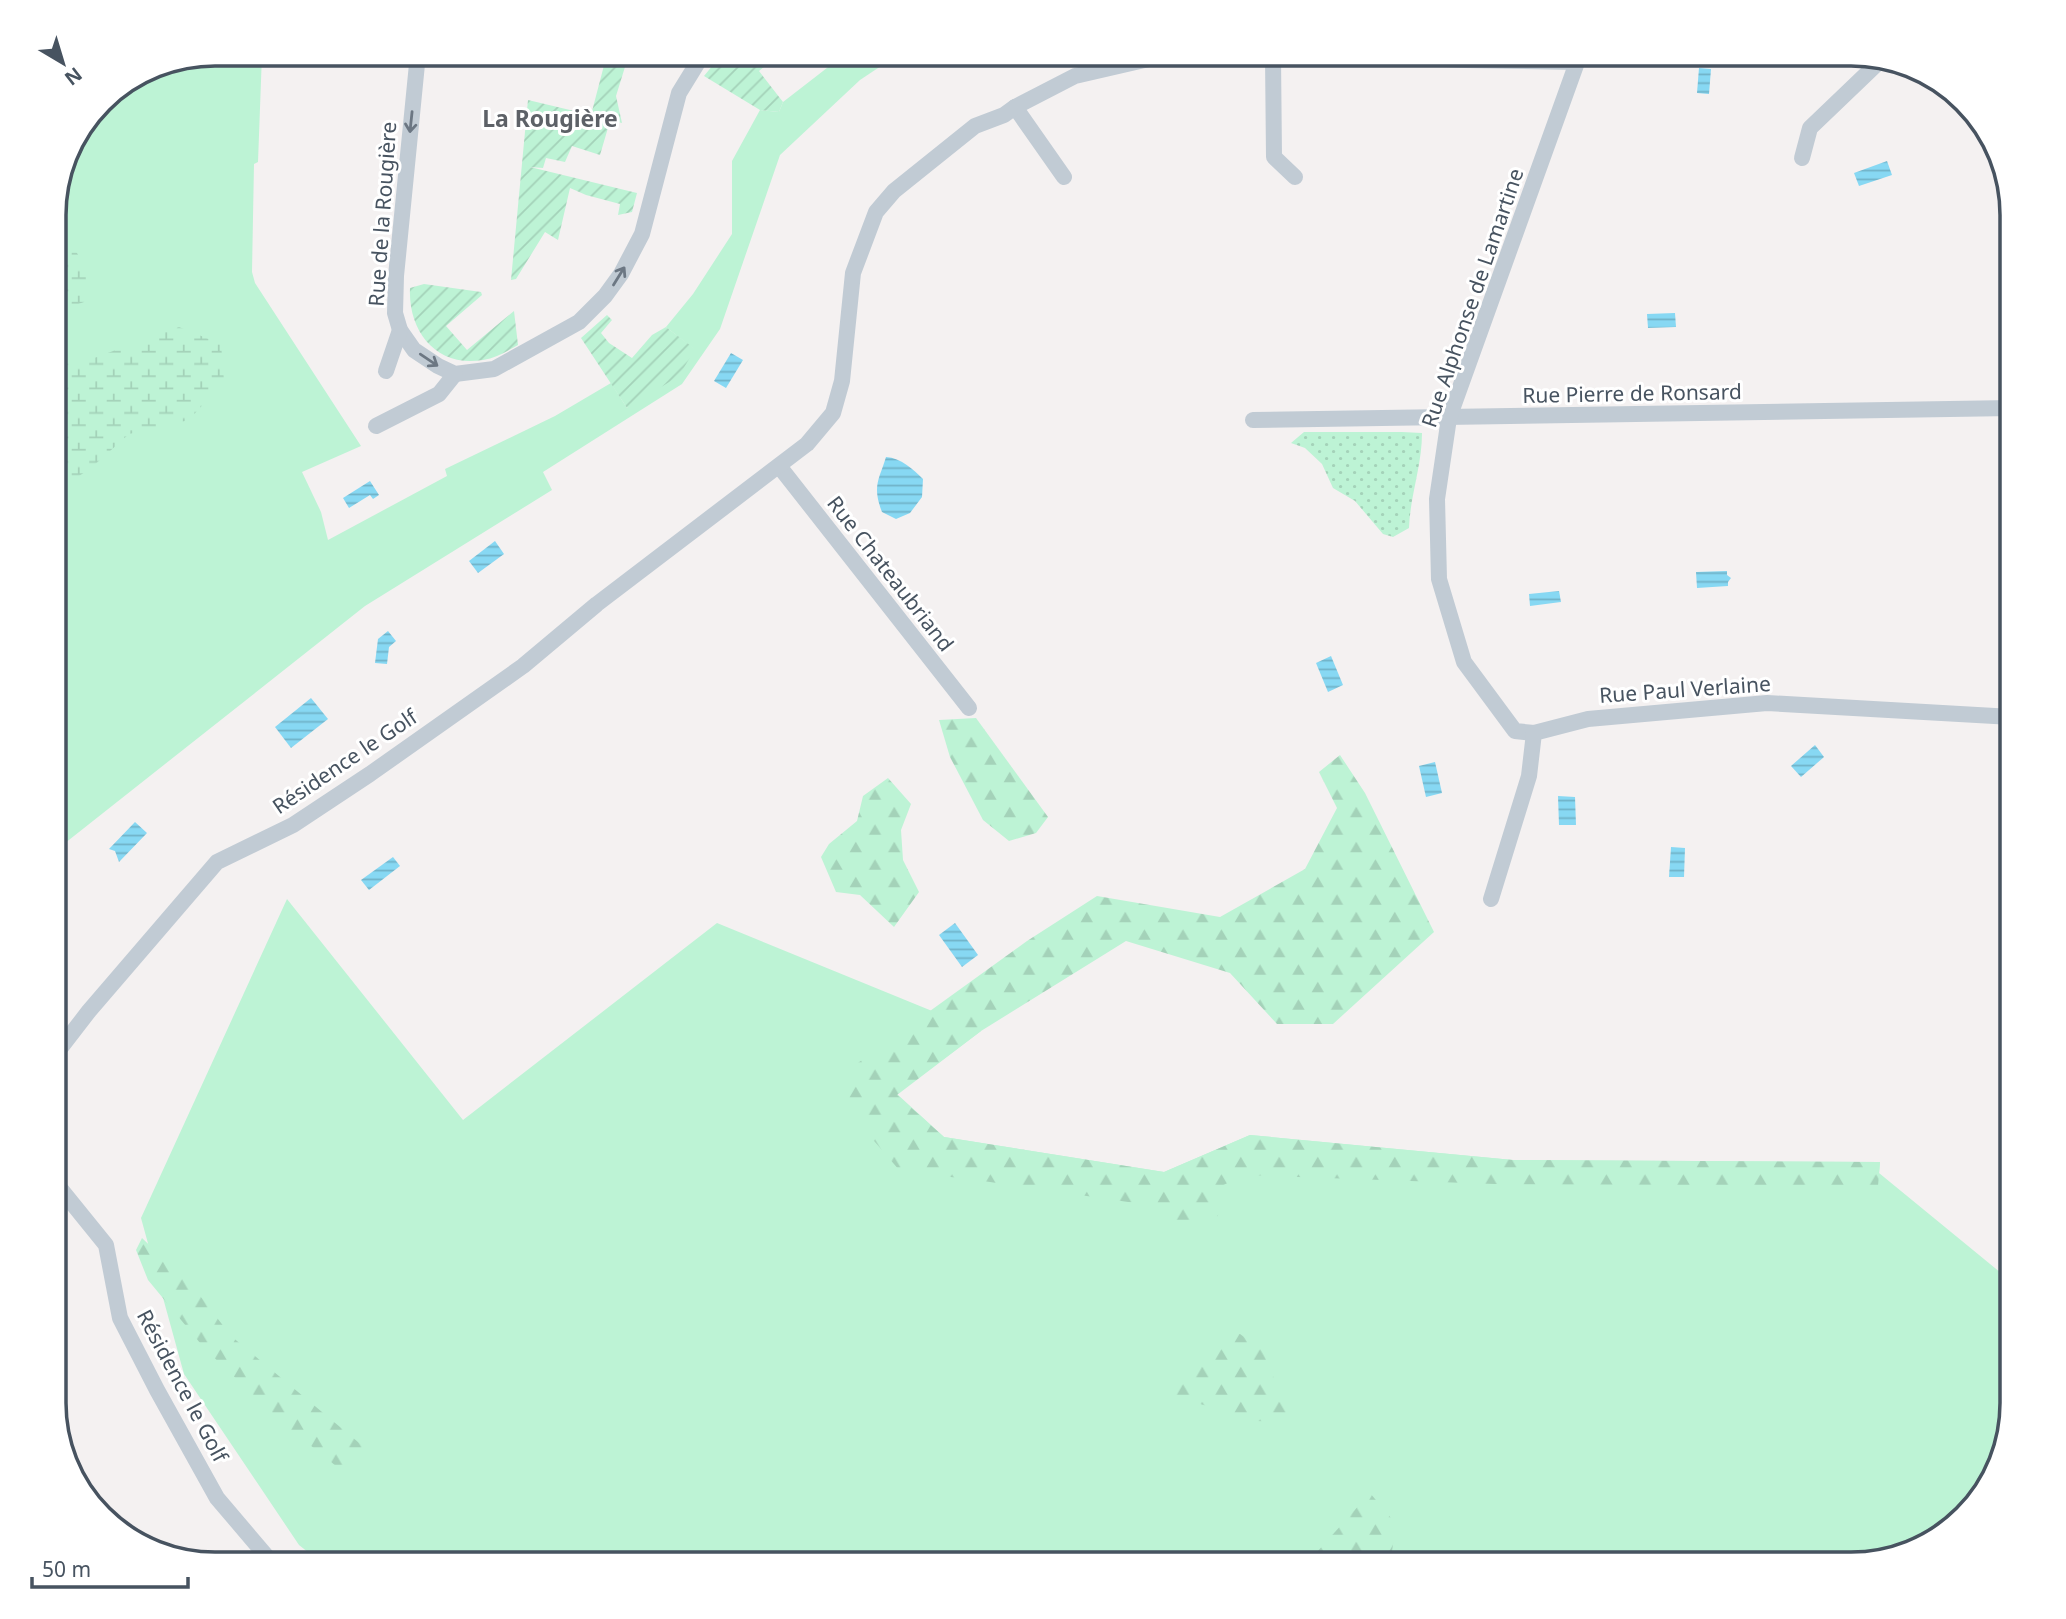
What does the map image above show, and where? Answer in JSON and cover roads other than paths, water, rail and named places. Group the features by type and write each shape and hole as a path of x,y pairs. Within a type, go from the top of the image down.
{"street":[{"name":"Rue de la Rougière","path":"417,66 395,285 395,313 400,330 414,350 455,374"},
{"path":"376,426 439,394 455,374 494,369 579,322 605,296 621,274 642,234 679,93 696,66"},
{"path":"779,466 807,444 833,413 844,377 853,273 876,212 894,191 975,126 1004,115 1075,76 1118,66"},
{"path":"1273,66 1274,158 1295,177"},
{"name":"Rue Alphonse de Lamartine","path":"1534,733 1515,731 1464,662 1439,579 1437,499 1449,418 1576,66"},
{"path":"1802,158 1810,128 1872,68"},
{"path":"1015,107 1064,177"},
{"path":"386,371 400,330"},
{"name":"Rue Pierre de Ronsard","path":"1253,420 1999,408"},
{"name":"Résidence le Golf","path":"67,1039 217,862 293,825 370,774 523,666 597,604 779,466"},
{"name":"Rue Chateaubriand","path":"779,466 969,708"},
{"name":"Rue Paul Verlaine","path":"1534,733 1588,719 1766,703 1999,716"},
{"path":"1491,899 1529,776 1534,733"},
{"name":"Résidence le Golf","path":"67,1197 106,1245 120,1318 157,1390 217,1498 263,1552"}],"water":[{"path":"1699,68 1711,69 1709,94 1697,93"},
{"path":"1887,161 1892,175 1859,186 1854,173"},
{"path":"1675,313 1676,327 1648,328 1647,314"},
{"path":"731,353 743,360 726,388 714,381"},
{"path":"886,457 902,462 923,479 922,497 910,513 896,519 882,512 877,496"},
{"path":"370,481 379,495 373,499 370,495 349,508 343,498"},
{"path":"495,541 504,554 478,573 469,561"},
{"path":"1727,571 1731,578 1728,586 1697,588 1696,572"},
{"path":"1559,591 1561,602 1530,606 1529,594"},
{"path":"388,631 396,641 389,647 387,664 375,663 378,639"},
{"path":"1331,656 1343,685 1328,692 1316,663"},
{"path":"311,698 328,719 291,748 275,727"},
{"path":"1815,745 1824,757 1801,777 1791,766"},
{"path":"1435,762 1442,793 1426,797 1419,766"},
{"path":"1558,796 1575,797 1576,825 1559,825"},
{"path":"135,822 147,833 119,862 115,851 109,849"},
{"path":"1671,847 1685,848 1684,877 1669,877"},
{"path":"393,857 400,866 369,890 361,880"},
{"path":"955,923 978,955 962,967 939,935"}],"district":[{"name":"La Rougière","path":"550,119"}]}
